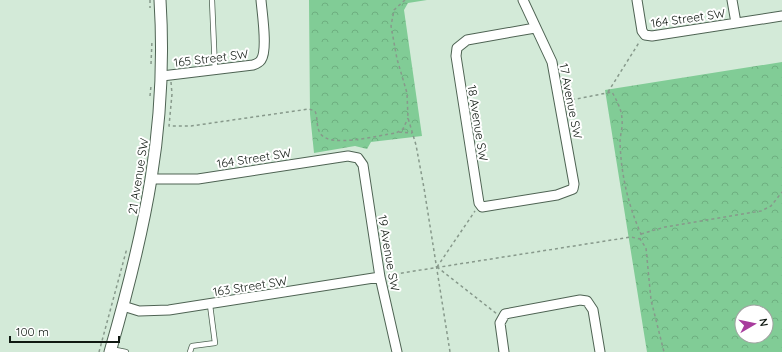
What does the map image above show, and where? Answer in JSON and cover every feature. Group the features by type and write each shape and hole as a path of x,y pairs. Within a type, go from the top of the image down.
{"street":[{"name":"21 Avenue SW","path":"111,350 138,249 152,179 161,105 162,79 160,0"},
{"name":"165 Street SW","path":"162,79 253,65 262,59 264,45 261,0"},
{"name":"17 Avenue SW","path":"479,204 482,206 557,195 573,189 574,184 552,62 523,0"},
{"path":"637,0 641,26 645,35"},
{"path":"732,0 736,23"},
{"name":"164 Street SW","path":"645,35 657,36 782,16"},
{"name":"18 Avenue SW","path":"479,204 456,56 457,48 467,40 535,28"},
{"name":"164 Street SW","path":"152,179 193,180 348,156 358,158"},
{"name":"19 Avenue SW","path":"358,158 363,166 380,277 397,352"},
{"name":"163 Street SW","path":"123,306 150,311 210,305 380,277"},
{"path":"504,352 501,331 502,317 510,312 580,300 587,301 591,304 600,352"}],"lane":[{"path":"212,0 215,70"},
{"path":"190,352 192,346 215,343 210,305"},
{"path":"111,350 126,352"}],"path":[{"path":"150,0 151,14"},
{"path":"405,0 394,10 391,26 397,59 407,93 408,118 416,145 424,188 450,352"},
{"path":"608,93 645,35"},
{"path":"151,66 152,36"},
{"path":"150,101 151,80 162,79 171,82 172,98 169,126 191,126 309,109 315,111 320,133 328,140 338,141 399,132 412,133"},
{"path":"560,102 612,92 619,104 623,121 620,140 624,179 630,209 641,234 640,238 646,248 651,300 664,352"},
{"path":"399,132 403,129 408,118"},
{"path":"641,234 665,227 761,211 771,206 782,192"},
{"path":"437,267 479,204"},
{"path":"380,277 623,238 640,238"},
{"path":"99,352 129,241"},
{"path":"437,267 502,317"}],"green space":[{"path":"309,0 427,0 408,3 404,10 422,136 371,142 367,149 355,146 314,153 310,114"},
{"path":"782,62 782,352 647,352 605,90"}]}
